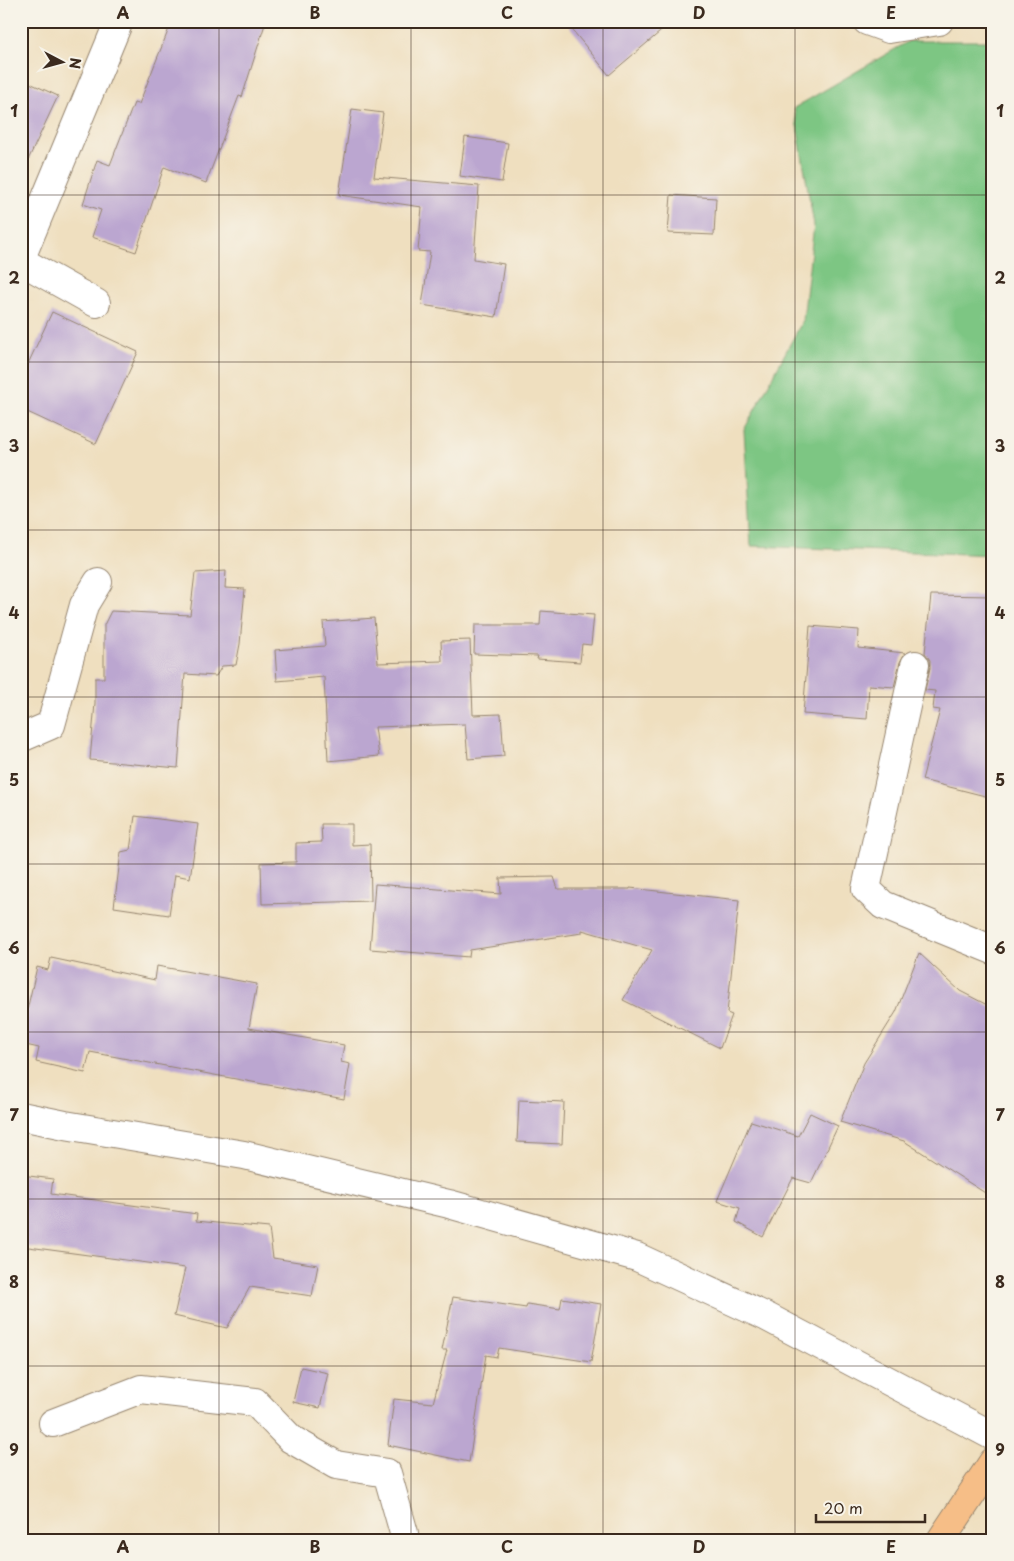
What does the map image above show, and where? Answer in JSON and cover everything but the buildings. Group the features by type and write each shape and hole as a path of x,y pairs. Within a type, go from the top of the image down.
{"highway":[{"path":"941,1540 993,1462"}],"street":[{"path":"96,303 21,259 120,21"},
{"path":"867,21 889,29 939,21"},
{"path":"21,738 51,725 84,605 98,582"},
{"path":"915,665 866,889 883,905 993,950"},
{"path":"21,1116 65,1126 253,1157 449,1204 637,1258 767,1317 993,1436"},
{"path":"53,1422 141,1389 255,1402 291,1439 336,1465 387,1473 404,1532 402,1540"}],"green space":[{"path":"909,41 993,41 993,555 751,546 744,430 803,320 814,225 794,108"}]}
